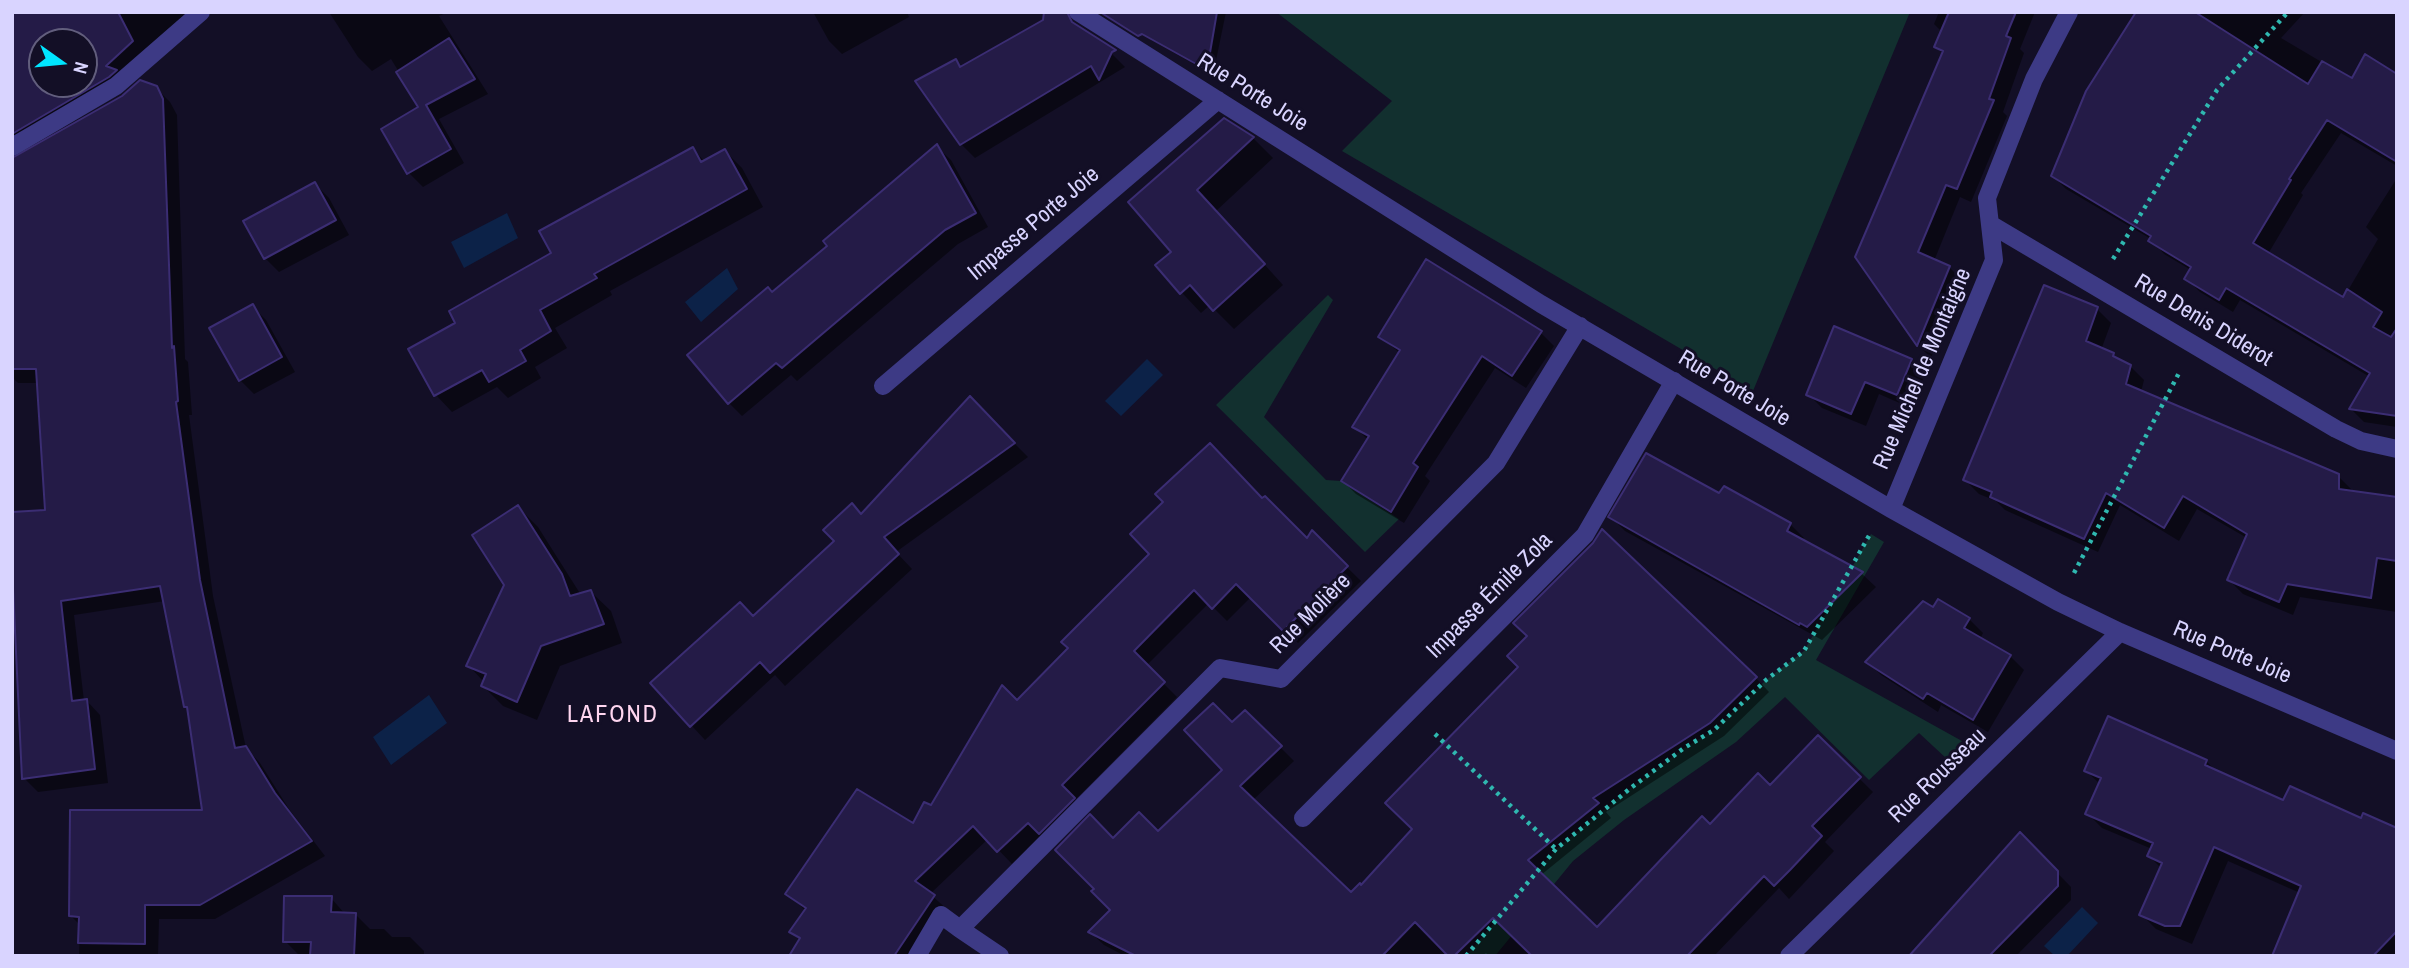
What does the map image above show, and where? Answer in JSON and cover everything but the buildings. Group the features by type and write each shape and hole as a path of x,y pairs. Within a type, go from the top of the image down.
{"street":[{"path":"12,147 116,86 201,12"},
{"name":"Rue Porte Joie","path":"1078,12 1541,304 1891,509 2059,602 2120,632 2397,751"},
{"name":"Rue Michel de Montaigne","path":"1891,509 1994,260 1987,198 2034,79 2069,12"},
{"name":"Impasse Porte Joie","path":"883,386 1218,100"},
{"name":"Rue Denis Diderot","path":"1990,224 2336,429 2361,441 2397,449"},
{"name":"Rue Molière","path":"960,929 1220,668 1281,679 1496,463 1580,326"},
{"name":"Impasse Émile Zola","path":"1303,818 1585,535 1674,381"},
{"name":"Rue Rousseau","path":"1789,956 2120,632"},
{"path":"917,956 941,915 1000,956"}],"path":[{"path":"2096,286 2217,90 2288,12"},
{"path":"2059,602 2194,344"},
{"path":"1466,956 1556,849 1632,787 1684,748 1714,730 1766,680 1804,651 1871,534 1891,509"},
{"path":"1410,710 1556,849"}],"green space":[{"path":"1276,12 1910,12 1753,391 1342,151 1392,101"},
{"path":"1328,295 1333,300 1264,417 1326,480 1341,481 1399,519 1365,552 1216,405"},
{"path":"1871,534 1884,542 1816,660 1962,741 1954,752 1947,759 1919,733 1869,780 1785,697 1736,742 1624,820 1573,861 1495,956 1466,956 1556,849 1632,787 1684,748 1714,730 1766,680 1804,651"}],"water":[{"path":"507,213 518,238 464,268 451,242"},
{"path":"727,268 738,289 701,322 685,302"},
{"path":"1147,359 1163,375 1121,416 1105,401"},
{"path":"429,695 447,723 391,765 373,737"},
{"path":"2082,907 2098,923 2067,956 2055,956 2044,946"}],"district":[{"name":"LAFOND","path":"613,716"}]}
